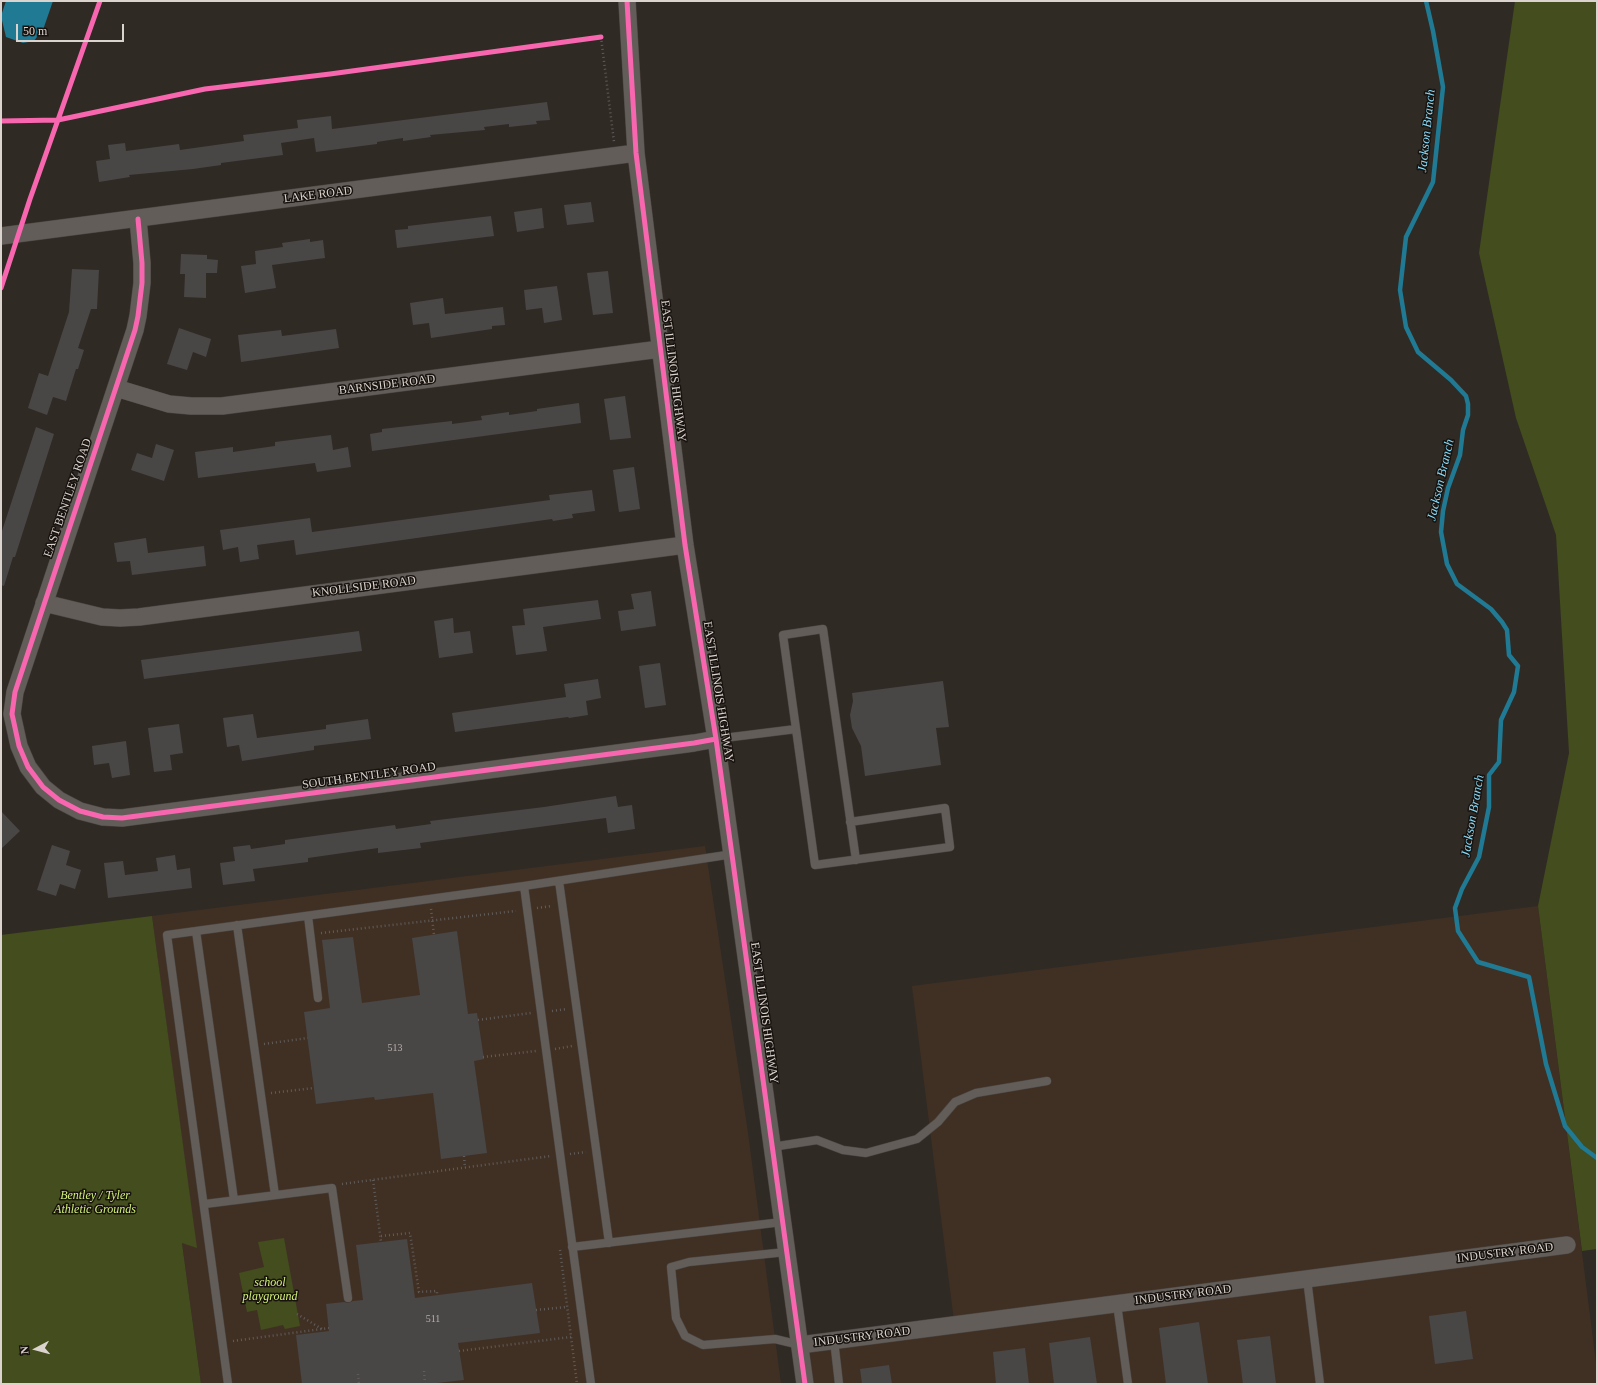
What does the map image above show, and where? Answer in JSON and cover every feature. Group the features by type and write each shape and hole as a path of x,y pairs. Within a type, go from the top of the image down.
{"street":[{"name":"EAST ILLINOIS HIGHWAY","path":"626,1 636,153 685,545 733,854 805,1384"},
{"name":"LAKE ROAD","path":"1,236 636,153"},
{"name":"EAST BENTLEY ROAD","path":"35,778 18,746 15,735 12,714 14,692 116,388 138,316 142,283 142,263 138,219"},
{"name":"BARNSIDE ROAD","path":"116,388 169,404 190,406 222,406 660,349"},
{"name":"KNOLLSIDE ROAD","path":"44,603 102,617 139,617 685,545"},
{"name":"SOUTH BENTLEY ROAD","path":"35,778 52,795 69,806 90,814 122,818 694,744 716,739"},
{"name":"INDUSTRY ROAD","path":"800,1345 1567,1245"}],"lane":[{"path":"850,822 945,808 950,847 856,860 815,865 783,635 823,629 850,822 856,860"},
{"path":"716,739 796,729"},
{"path":"228,1384 168,935 559,881 733,854"},
{"path":"559,881 609,1243"},
{"path":"524,886 591,1384"},
{"path":"308,916 318,998"},
{"path":"237,925 275,1195"},
{"path":"196,931 234,1200"},
{"path":"772,1147 817,1140 843,1150 866,1153 916,1139 938,1122 955,1102 976,1093 1047,1081"},
{"path":"204,1204 332,1188 348,1298"},
{"path":"572,1247 782,1222"},
{"path":"786,1252 689,1262 671,1267 676,1318 685,1336 703,1345 775,1339 800,1345"},
{"path":"1307,1279 1320,1384"},
{"path":"1117,1304 1128,1384"},
{"path":"834,1340 839,1384"}],"path":[{"path":"593,38 601,37 616,156"},
{"path":"430,899 434,935"},
{"path":"311,934 562,905"},
{"path":"478,1020 577,1008"},
{"path":"254,1046 308,1038"},
{"path":"483,1057 582,1045"},
{"path":"261,1095 314,1088"},
{"path":"332,1188 340,1184 596,1151"},
{"path":"464,1156 465,1168"},
{"path":"373,1180 381,1242"},
{"path":"381,1236 410,1233 419,1292 437,1291 437,1296"},
{"path":"536,1310 567,1307"},
{"path":"297,1314 322,1329"},
{"path":"222,1343 329,1328"},
{"path":"460,1351 571,1337"},
{"path":"424,1371 425,1384"},
{"path":"358,1374 359,1384"}],"shaded area":[{"path":"705,846 748,1133 781,1384 201,1384 182,1242 196,1247 152,916"},
{"path":"1538,906 1597,1371 1597,1384 811,1384 806,1349 955,1329 912,986"}],"green space":[{"path":"1515,1 1597,1 1597,1249 1582,1251 1538,906 1569,753 1556,535 1516,418 1479,253"},
{"name":"Bentley / Tyler Athletic Grounds","path":"152,916 197,1248 182,1243 201,1384 1,1384 1,935"},
{"name":"school playground","path":"284,1238 300,1326 285,1329 283,1325 261,1330 257,1310 247,1312 239,1273 264,1267 258,1242"}],"water":[{"path":"6,1 53,1 44,27 34,41 23,43 6,37 1,16"}],"building":[{"path":"547,102 550,120 536,121 537,124 509,127 509,124 484,127 485,130 430,135 431,137 403,141 403,138 377,142 377,144 316,152 314,138 281,143 283,155 221,163 221,165 193,169 129,175 130,177 99,182 96,161 110,159 108,145 125,143 126,151 179,144 180,150 244,141 243,135 298,128 297,120 331,116 332,129"},
{"path":"591,202 594,222 567,225 564,205"},
{"path":"542,208 544,228 517,232 514,212"},
{"path":"491,216 494,236 397,248 395,230 408,229 408,226"},
{"path":"310,239 310,242 323,240 325,258 272,265 276,288 245,293 241,266 256,264 255,251 283,247 282,243"},
{"path":"181,254 207,255 207,259 218,260 217,273 206,273 206,298 184,297 185,274 180,274"},
{"path":"72,269 99,270 97,309 91,309 78,348 84,350 78,369 76,369 66,401 53,397 47,415 28,408 39,373 48,376 69,312"},
{"path":"608,271 613,313 593,315 587,273"},
{"path":"557,286 562,320 544,323 542,308 526,310 524,290"},
{"path":"443,298 445,314 503,307 505,325 492,326 492,329 431,338 429,323 413,325 410,303"},
{"path":"179,328 211,339 206,357 193,352 187,370 167,364"},
{"path":"336,329 339,348 241,362 238,335 281,330 282,336"},
{"path":"625,396 631,438 610,440 604,399"},
{"path":"579,403 581,423 372,451 370,434 382,432 382,429 452,421 452,424 482,420 481,416 509,412 509,415"},
{"path":"36,427 54,434 15,557 13,557 4,586 1,585 1,534"},
{"path":"331,435 333,450 348,447 351,467 317,472 315,463 198,478 195,452 233,447 233,452 275,446 275,442"},
{"path":"156,444 174,450 164,481 131,470 137,453 152,458"},
{"path":"634,467 640,509 619,512 613,470"},
{"path":"592,490 595,511 572,514 573,518 553,521 552,519 296,555 294,540 257,545 259,559 240,562 238,547 223,550 220,530 310,518 312,532 550,500 549,495"},
{"path":"146,538 148,553 204,546 206,566 132,575 130,561 117,562 114,543"},
{"path":"651,591 656,626 621,631 618,611 634,609 631,594"},
{"path":"598,600 601,619 543,627 547,651 516,655 512,626 525,625 523,609"},
{"path":"453,618 454,633 470,631 473,653 439,658 434,621"},
{"path":"359,631 362,651 144,679 141,660"},
{"path":"660,663 666,705 645,708 639,666"},
{"path":"598,679 601,698 586,701 588,715 455,732 452,713 566,697 564,684"},
{"path":"943,681 949,727 936,728 941,765 865,776 861,746 852,728 850,715 853,701 852,693"},
{"path":"253,714 257,738 326,729 326,725 368,719 371,739 314,746 314,750 242,761 239,745 227,747 223,718"},
{"path":"179,724 183,753 170,755 172,770 154,772 148,728"},
{"path":"126,741 130,775 112,778 109,763 94,765 92,746"},
{"path":"616,796 618,807 632,805 635,829 608,833 606,818 420,843 421,848 378,853 378,848 308,858 308,862 253,869 255,881 223,885 220,863 235,861 233,847 250,845 251,849 285,844 285,840 395,825 396,829 431,824 430,821 544,807"},
{"path":"1,811 20,831 1,849"},
{"path":"52,845 70,851 66,865 81,870 75,889 60,884 56,896 37,890"},
{"path":"175,855 177,870 190,868 192,888 108,898 104,863 123,861 125,875 158,871 156,858"},
{"path":"457,931 468,1014 477,1013 484,1059 474,1061 487,1153 441,1159 433,1093 375,1100 374,1097 316,1104 304,1012 330,1008 322,940 353,937 362,1003 420,995 412,938"},
{"path":"407,1239 415,1298 532,1283 540,1333 458,1343 464,1380 428,1384 302,1384 296,1335 329,1331 326,1304 348,1303 363,1300 356,1245"},
{"path":"1466,1311 1473,1359 1435,1364 1429,1316"},
{"path":"1199,1322 1208,1384 1166,1384 1159,1328"},
{"path":"1270,1336 1276,1384 1243,1384 1237,1340"},
{"path":"1090,1337 1097,1384 1054,1384 1049,1343"},
{"path":"1025,1348 1029,1384 996,1384 993,1352"},
{"path":"889,1365 892,1384 862,1384 860,1369"}],"waterway":[{"name":"Jackson Branch","path":"1426,1 1443,87 1433,182 1406,237 1400,290 1406,327 1418,352 1451,380 1466,396 1468,404 1468,415 1463,430 1460,455 1448,488 1443,511 1441,532 1447,564 1457,584 1491,609 1502,622 1507,630 1509,655 1518,666 1514,692 1501,720 1499,762 1489,775 1489,807 1479,857 1462,889 1455,908 1458,931 1478,962 1529,977 1546,1064 1565,1126 1582,1147 1597,1158"}],"cycle path":[{"path":"1,288 30,199 100,1"},
{"path":"627,1 636,153 685,545 716,739 805,1384"},
{"path":"1,121 58,120 205,89 330,74 601,37"},
{"path":"138,219 142,263 142,283 135,330 15,692 12,714 19,746 28,767 43,787 59,800 80,811 103,817 122,818 716,739"}]}
